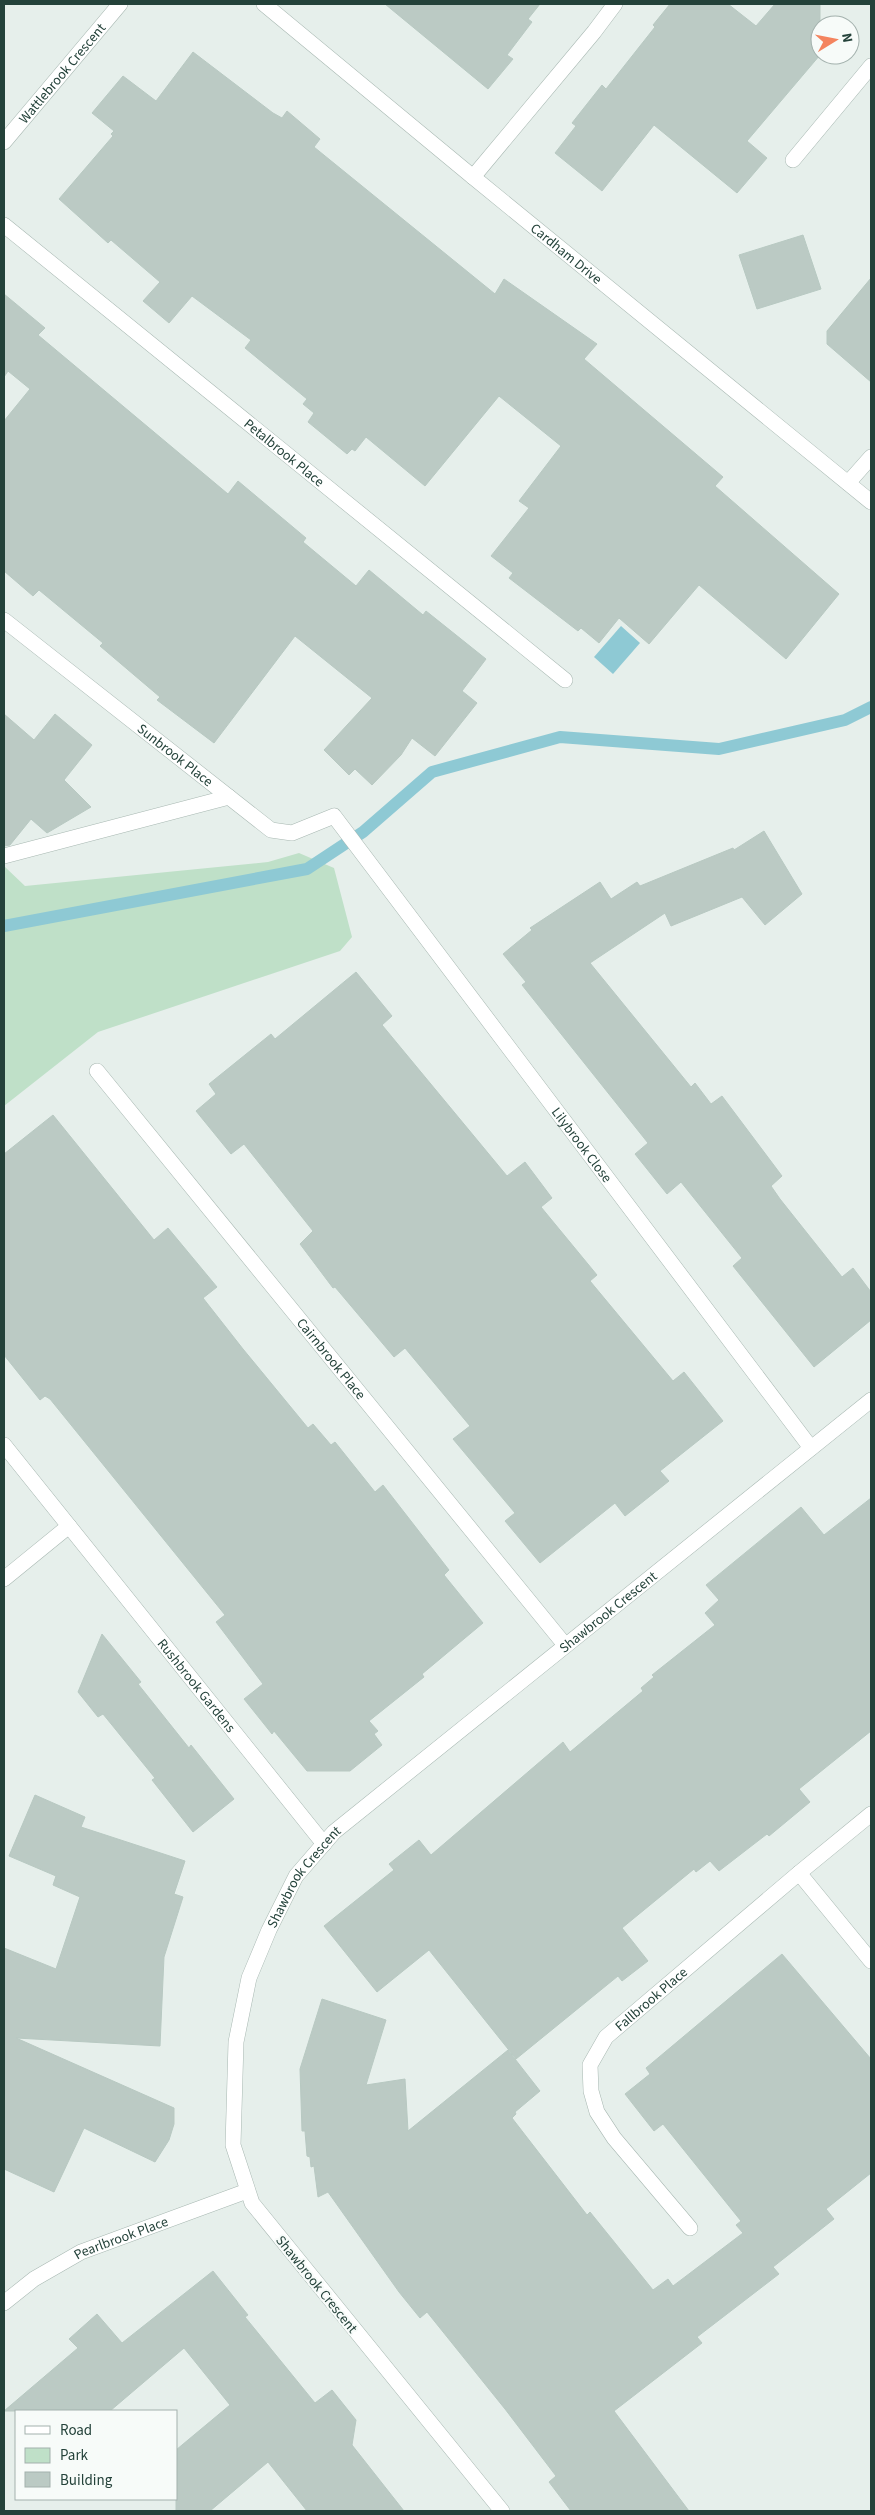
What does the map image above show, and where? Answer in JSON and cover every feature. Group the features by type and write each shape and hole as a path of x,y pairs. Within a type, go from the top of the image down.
{"street":[{"name":"Wattlebrook Crescent","path":"4,142 120,4"},
{"name":"Cardham Drive","path":"264,4 472,177 871,502"},
{"path":"472,177 594,32 615,4"},
{"path":"793,160 871,66"},
{"name":"Petalbrook Place","path":"4,225 565,680"},
{"path":"848,483 871,457"},
{"name":"Sunbrook Place","path":"4,620 271,830 292,833 334,816 351,840"},
{"path":"4,856 229,797"},
{"name":"Lilybrook Close","path":"351,840 811,1448"},
{"name":"Cairnbrook Place","path":"97,1072 565,1645"},
{"name":"Shawbrook Crescent","path":"502,2511 252,2204 233,2145 236,2042 249,1978 269,1930 296,1876 334,1832 871,1400"},
{"name":"Rushbrook Gardens","path":"4,1445 324,1844"},
{"path":"4,1579 69,1526"},
{"name":"Fallbrook Place","path":"690,2228 614,2138 597,2112 592,2092 590,2065 606,2037 871,1814"},
{"path":"799,1873 871,1961"},
{"name":"Pearlbrook Place","path":"4,2303 34,2279 81,2252 248,2191"}],"green space":[{"path":"299,853 334,868 352,937 340,951 98,1032 4,1106 4,866 25,886 268,862"}],"water":[{"path":"621,626 640,643 613,674 594,657"}],"building":[{"path":"385,4 540,4 528,19 532,22 507,55 513,59 488,89"},
{"path":"670,4 728,4 756,26 775,4 820,4 820,15 810,15 810,65 812,65 747,141 767,158 737,193 654,125 602,191 555,153 576,126 572,123 602,85 606,89 655,27 653,25"},
{"path":"193,52 273,113 282,118 287,111 320,139 314,147 495,294 504,279 597,344 584,359 723,477 715,486 839,594 786,659 699,585 649,644 619,618 599,643 581,628 578,631 509,578 513,573 491,556 529,508 519,501 561,446 499,396 425,486 366,437 355,451 352,449 347,454 308,422 314,413 303,404 307,399 245,348 251,340 192,296 169,323 143,301 160,282 111,240 108,243 59,199 113,136 111,134 114,131 92,113 123,76 156,101"},
{"path":"803,235 821,289 757,309 739,255"},
{"path":"871,278 871,382 827,344 827,331"},
{"path":"4,294 45,328 38,335 228,494 238,481 306,538 303,542 356,586 369,570 423,615 426,611 486,659 462,691 477,703 435,756 412,738 401,755 372,785 355,769 349,775 324,750 372,698 295,636 214,743 157,700 160,697 100,646 103,643 39,590 33,596 4,571 4,421 30,389 8,371 4,377"},
{"path":"4,714 34,740 55,714 92,745 64,780 91,807 47,833 31,819 10,845 4,846"},
{"path":"764,831 802,894 765,925 742,897 671,926 665,913 590,963 691,1087 695,1083 711,1104 722,1096 782,1176 771,1186 780,1199 842,1277 853,1268 871,1292 871,1320 814,1367 733,1266 742,1258 681,1182 667,1194 635,1154 648,1143 522,985 526,982 503,954 532,930 530,928 600,882 611,899 637,882 640,886 733,848 734,850"},
{"path":"356,972 392,1016 382,1025 507,1176 525,1162 552,1198 541,1207 597,1275 590,1281 673,1381 684,1372 723,1421 660,1471 669,1481 625,1516 615,1503 540,1563 505,1521 515,1513 453,1439 470,1426 405,1348 394,1357 335,1287 333,1288 300,1244 313,1231 244,1144 231,1154 196,1111 216,1094 209,1084 271,1034 275,1039"},
{"path":"53,1115 154,1240 168,1228 217,1287 203,1298 243,1349 308,1428 313,1424 331,1445 335,1442 375,1492 383,1485 449,1570 444,1575 483,1623 422,1674 424,1677 369,1721 378,1731 374,1734 382,1745 350,1771 307,1771 274,1731 272,1734 244,1699 263,1684 216,1622 225,1615 50,1399 45,1396 40,1400 4,1355 4,1154"},
{"path":"871,1498 871,1731 799,1789 810,1802 769,1836 767,1834 719,1871 710,1861 696,1872 694,1869 622,1928 648,1961 622,1981 618,1976 516,2059 429,1950 377,1992 324,1926 394,1870 389,1864 419,1840 431,1855 563,1742 570,1752 643,1691 641,1688 654,1677 652,1675 715,1625 705,1613 719,1600 706,1585 801,1507 824,1535"},
{"path":"102,1634 141,1682 138,1684 189,1748 191,1745 234,1799 193,1832 152,1780 155,1778 103,1714 98,1717 78,1692"},
{"path":"35,1795 85,1817 81,1827 185,1861 174,1894 183,1897 164,1957 160,2046 16,2038 174,2108 174,2124 169,2140 155,2162 84,2128 54,2192 4,2169 4,1948 56,1969 80,1897 53,1885 56,1876 9,1856"},
{"path":"782,1954 871,2059 871,2173 826,2209 834,2219 773,2267 779,2274 697,2337 702,2343 614,2411 689,2511 571,2511 549,2482 556,2476 427,2312 420,2318 399,2292 328,2192 318,2197 314,2166 311,2167 310,2157 307,2156 305,2131 302,2131 300,2069 322,1999 386,2020 366,2085 405,2079 408,2131 508,2050 540,2091 515,2112 516,2114 512,2118 587,2215 590,2212 653,2290 668,2279 673,2286 743,2233 736,2225 741,2221 663,2124 654,2131 625,2094 650,2074 646,2068"},
{"path":"213,2271 248,2315 245,2317 315,2403 332,2390 356,2420 352,2445 404,2511 307,2511 268,2462 210,2511 176,2511 176,2500 178,2500 178,2448 230,2405 184,2348 111,2410 4,2411 78,2348 69,2339 97,2314 122,2343"}],"waterway":[{"path":"4,926 307,869 363,832 432,772 560,737 719,749 845,720 871,707"}]}
